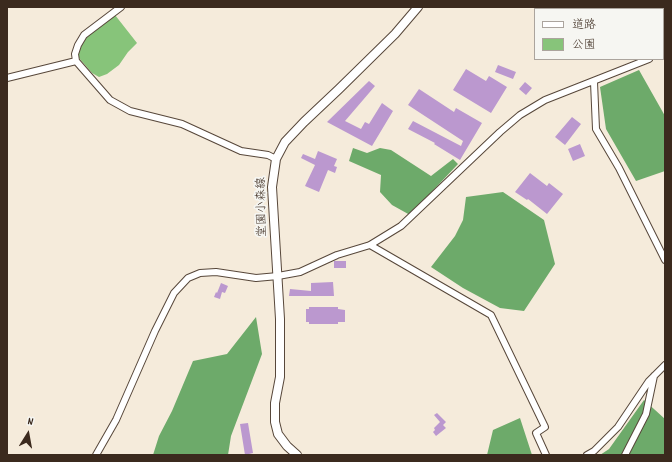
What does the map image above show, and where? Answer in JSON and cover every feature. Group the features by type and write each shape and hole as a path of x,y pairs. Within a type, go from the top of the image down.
{"main road":[{"name":"堂園小森線","path":"297,455 287,446 278,434 275,422 275,403 280,377 280,319 272,187 276,159 285,142 395,34 418,7"}],"street":[{"path":"120,7 84,35 75,54 76,61 110,100 130,111 182,124 241,151 268,155 276,159"},
{"path":"96,455 116,420 155,331 174,293 188,278 200,273 216,272 256,278 278,276 300,272 336,255 370,245 407,222 500,132 520,115 545,100 594,82 632,62 643,60"},
{"path":"7,78 76,61"},
{"path":"594,82 596,129 619,168 665,260"},
{"path":"370,245 491,314 545,427 536,433 546,455"},
{"path":"587,455 594,451 618,427 649,381 665,365"},
{"path":"625,455 646,414 654,376"}],"green space":[{"path":"115,15 137,43 128,52 119,65 107,74 99,77 92,73 79,58 79,49 82,42 90,34"},
{"path":"639,70 665,116 665,171 636,181 606,129 600,87"},
{"path":"353,148 367,153 380,148 391,150 431,176 453,159 458,164 410,215 392,205 380,192 381,175 349,161"},
{"path":"503,192 544,220 555,264 524,311 500,308 463,288 431,267 455,236 463,220 466,197"},
{"path":"256,317 262,354 231,436 228,455 153,455 159,436 172,411 193,361 227,354"},
{"path":"644,400 665,419 665,455 600,455 609,449"},
{"path":"520,418 532,455 487,455 493,430"}],"building":[{"path":"498,65 516,72 513,79 495,72"},
{"path":"466,69 486,81 489,76 507,87 491,113 453,90"},
{"path":"369,81 375,86 345,121 361,129 365,122 369,124 382,103 393,111 372,146 327,122"},
{"path":"525,82 532,88 526,95 519,89"},
{"path":"419,89 454,112 456,108 482,123 460,160 434,144 435,143 408,129 413,121 461,146 463,141 408,105"},
{"path":"572,117 581,124 565,145 555,137"},
{"path":"580,144 585,156 573,161 568,149"},
{"path":"318,151 337,159 334,166 337,167 335,173 328,170 319,192 305,186 315,165 301,158 303,154 315,159"},
{"path":"530,173 547,186 549,183 563,194 547,214 528,199 527,200 515,192"},
{"path":"334,261 346,261 346,268 334,268"},
{"path":"333,282 334,296 289,296 290,289 311,291 311,283"},
{"path":"221,283 228,286 225,293 222,292 220,299 214,297"},
{"path":"309,307 338,307 338,309 345,310 345,322 338,322 338,324 309,324 309,322 306,322 306,309 309,309"},
{"path":"437,413 446,422 443,425 446,428 436,436 433,432 435,430 434,428 440,422 434,415"},
{"path":"248,423 253,453 245,455 240,424"}]}
